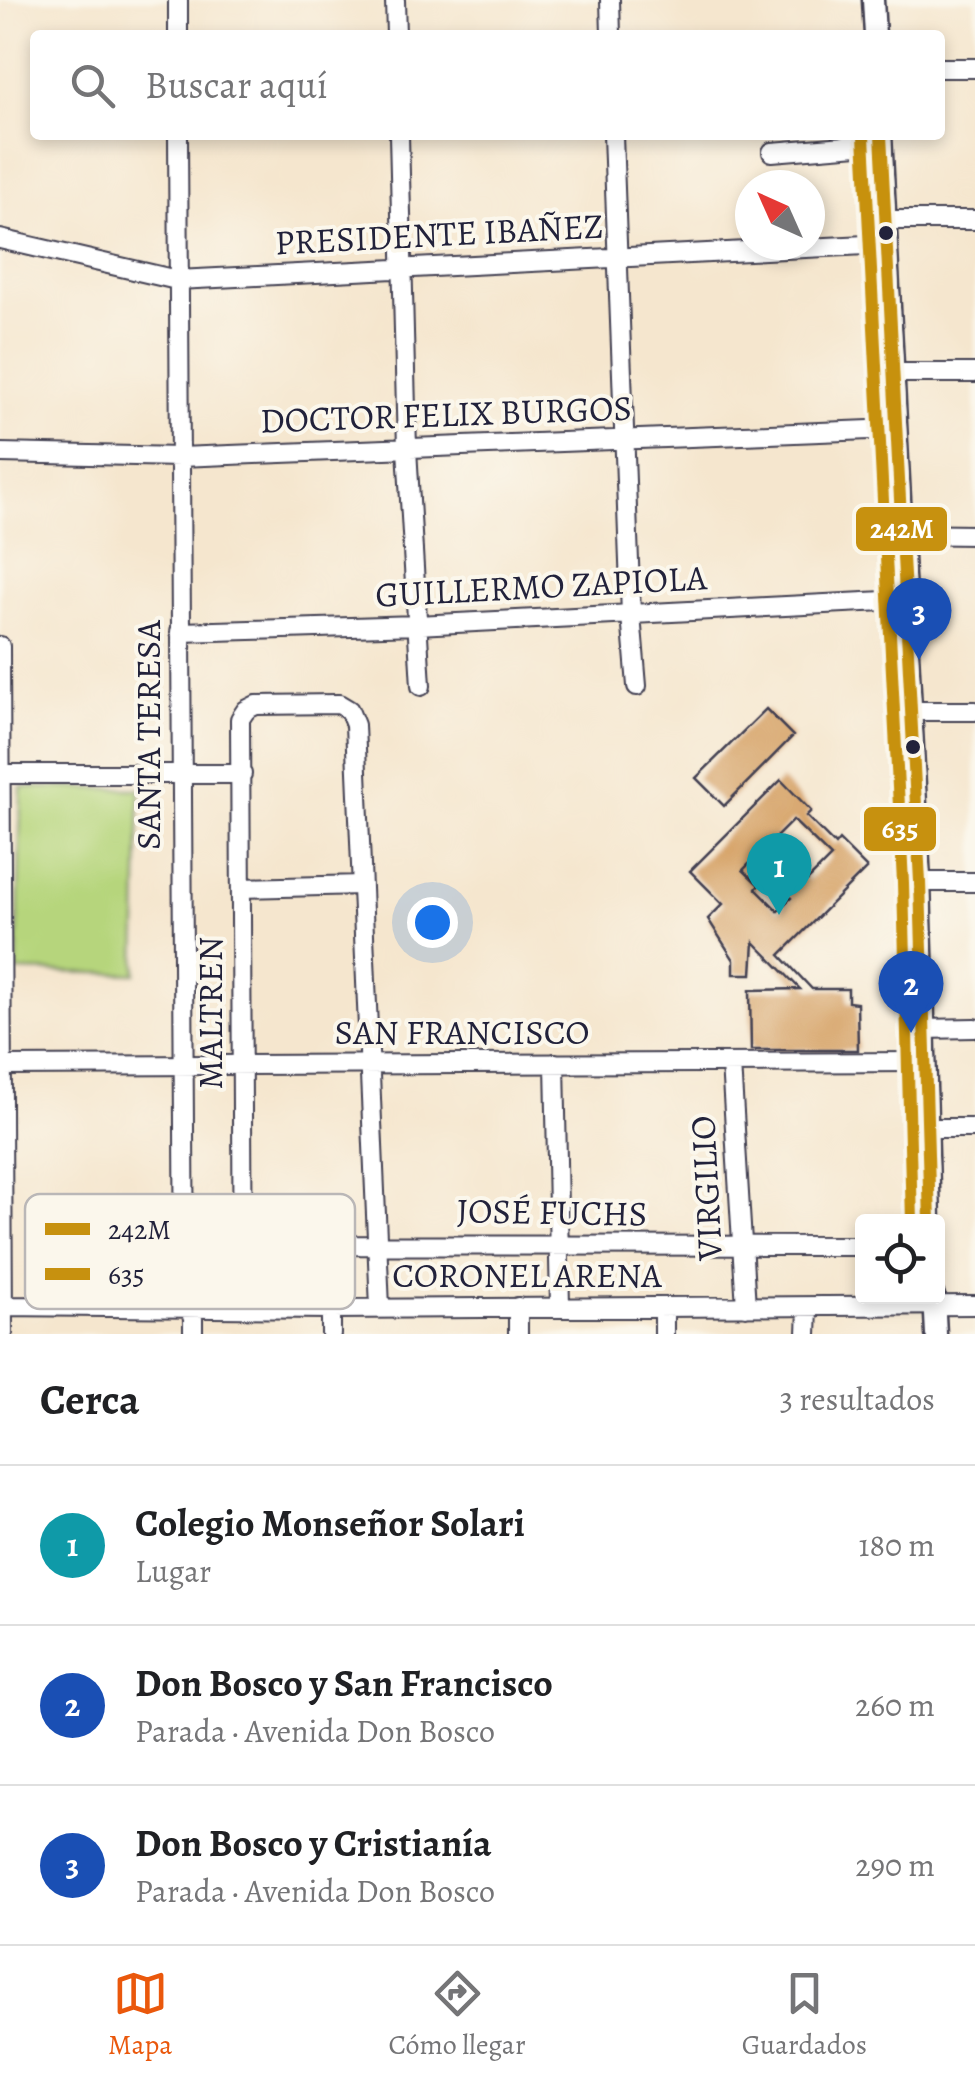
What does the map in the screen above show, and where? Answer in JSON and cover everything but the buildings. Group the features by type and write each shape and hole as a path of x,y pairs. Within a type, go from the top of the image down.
{"main road":[{"path":"873,0 875,30"},
{"path":"882,140 920,882 930,1214"},
{"path":"935,1304 936,1334"}],"street":[{"path":"178,0 178,30"},
{"path":"396,0 396,30"},
{"path":"610,0 610,30"},
{"path":"945,68 975,68"},
{"name":"SANTA TERESA","path":"178,140 184,1194"},
{"path":"399,140 407,449 421,686"},
{"path":"613,140 637,686"},
{"path":"772,152 874,140"},
{"path":"884,220 975,220"},
{"name":"PRESIDENTE IBAÑEZ","path":"0,238 177,280 886,244"},
{"path":"892,373 975,374"},
{"name":"DOCTOR FELIX BURGOS","path":"0,453 180,457 894,429"},
{"path":"901,534 975,535"},
{"name":"GUILLERMO ZAPIOLA","path":"180,632 904,600"},
{"path":"0,646 2,1334"},
{"name":"MALTREN","path":"243,1194 240,719 246,710 256,706 339,704 349,710 355,725 362,885"},
{"path":"910,711 975,711"},
{"path":"0,774 242,774"},
{"path":"920,882 975,882"},
{"path":"241,888 362,885 380,1308"},
{"path":"924,1029 975,1028"},
{"name":"SAN FRANCISCO","path":"0,1066 924,1062"},
{"path":"555,1063 560,1307"},
{"name":"VIRGILIO","path":"731,1064 746,1307"},
{"path":"926,1128 975,1128"},
{"name":"JOSÉ FUCHS","path":"355,1244 855,1246"},
{"name":"CORONEL ARENA","path":"945,1303 975,1306"},
{"name":"CORONEL ARENA","path":"355,1309 808,1308 893,1304"},
{"path":"664,1306 664,1334"},
{"path":"518,1307 518,1334"},
{"path":"807,1334 808,1308"},
{"name":"SANTA TERESA","path":"191,1309 194,1334"},
{"path":"331,1309 331,1334"}],"green space":[{"path":"21,787 140,789 136,974 17,971"}],"transit line":[{"name":"635","path":"864,140 903,883 912,1214"},
{"name":"242M","path":"881,140 920,882 930,1214"}],"place":[{"name":"Don Bosco y Cristianía","path":"919,660"},
{"name":"Colegio Monseñor Solari","path":"779,915"},
{"name":"Don Bosco y San Francisco","path":"911,1033"}]}
